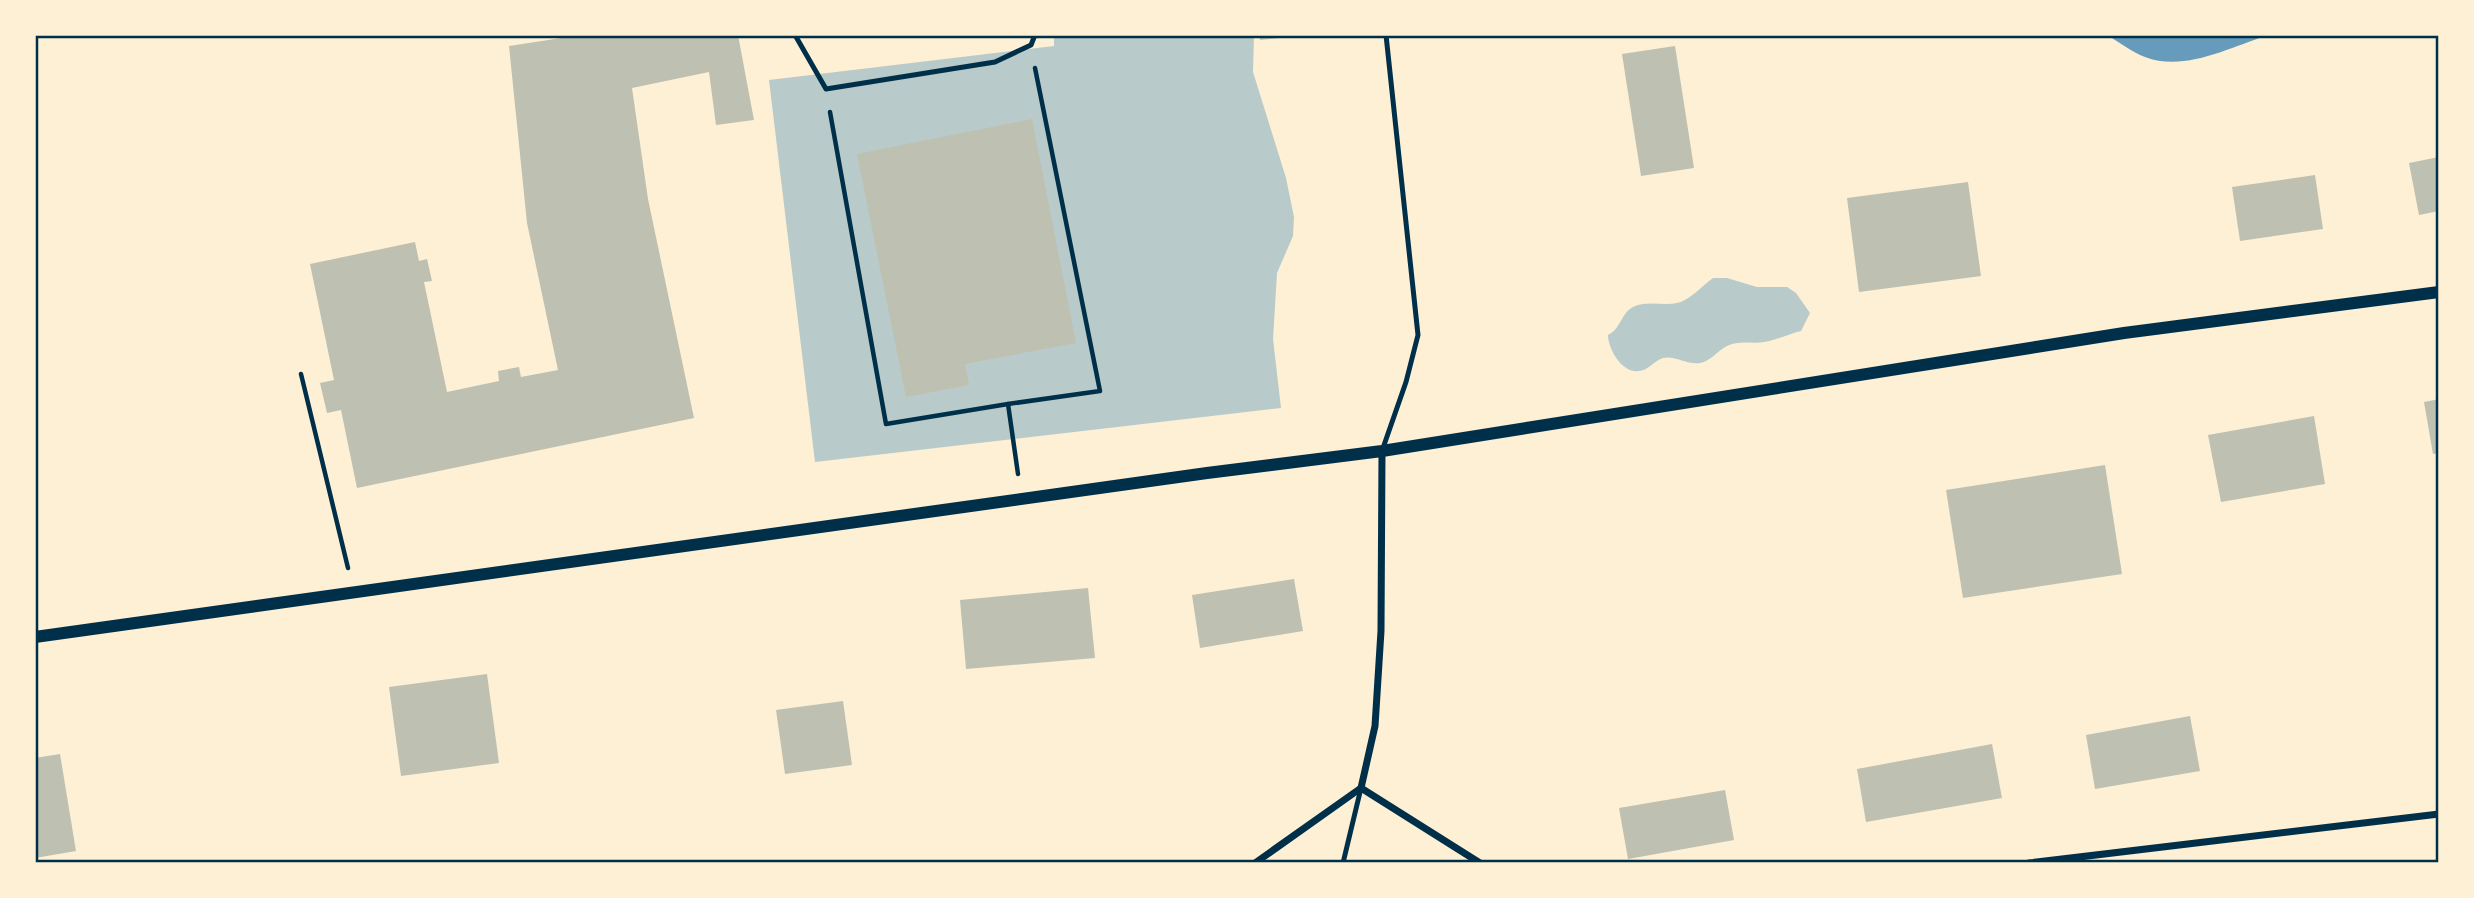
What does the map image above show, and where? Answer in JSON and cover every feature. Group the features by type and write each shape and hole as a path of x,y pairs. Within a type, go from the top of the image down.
{"street":[{"path":"35,637 1382,451 2124,333 2439,292"},
{"path":"1255,863 1362,788 1375,726 1381,631 1382,451"},
{"path":"1362,788 1480,863"},
{"path":"2029,863 2439,814"}],"lane":[{"path":"795,35 826,89 995,62 1031,45 1035,35"},
{"path":"1382,451 1406,382 1418,335 1386,35"},
{"path":"1343,863 1362,788"}],"path":[{"path":"826,89 886,424 1100,391 1031,45"},
{"path":"301,374 355,592"},
{"path":"1008,404 1014,445"}],"shaded area":[{"path":"1054,35 1254,35 1253,72 1286,178 1294,217 1293,236 1277,273 1273,339 1281,408 815,462 769,80 1054,46"},
{"path":"1713,278 1727,278 1757,287 1787,287 1796,293 1810,313 1801,331 1764,342 1731,344 1700,363 1663,358 1646,369 1634,371 1620,362 1613,352 1608,335 1616,329 1629,310 1643,304 1682,302"}],"water":[{"path":"2107,35 2275,35 2206,57 2175,62 2145,57"}],"building":[{"path":"581,35 738,35 754,120 716,125 709,72 632,88 648,199 694,418 357,488 341,410 327,413 320,383 334,380 310,264 415,242 419,261 427,259 432,281 424,282 447,392 499,381 498,371 519,367 521,377 558,370 527,223 509,46"},
{"path":"1260,35 1288,35 1288,37 1260,40"},
{"path":"1675,46 1694,168 1641,176 1622,54"},
{"path":"1032,119 1076,343 965,364 969,385 906,397 857,154"},
{"path":"2439,157 2439,211 2419,215 2409,163"},
{"path":"2315,175 2323,229 2240,241 2232,187"},
{"path":"1968,182 1981,276 1859,292 1847,198"},
{"path":"2439,399 2439,453 2433,454 2424,402"},
{"path":"2314,416 2325,484 2221,502 2208,435"},
{"path":"2105,465 2122,574 1963,598 1946,490"},
{"path":"1294,579 1303,631 1200,648 1192,595"},
{"path":"1088,588 1095,658 966,669 960,600"},
{"path":"487,674 499,763 401,776 389,687"},
{"path":"843,701 852,765 785,774 776,710"},
{"path":"2190,716 2200,771 2095,789 2086,735"},
{"path":"1992,744 2002,798 1866,822 1857,769"},
{"path":"60,754 76,851 35,858 35,758"},
{"path":"1725,790 1734,840 1628,859 1619,808"}]}
